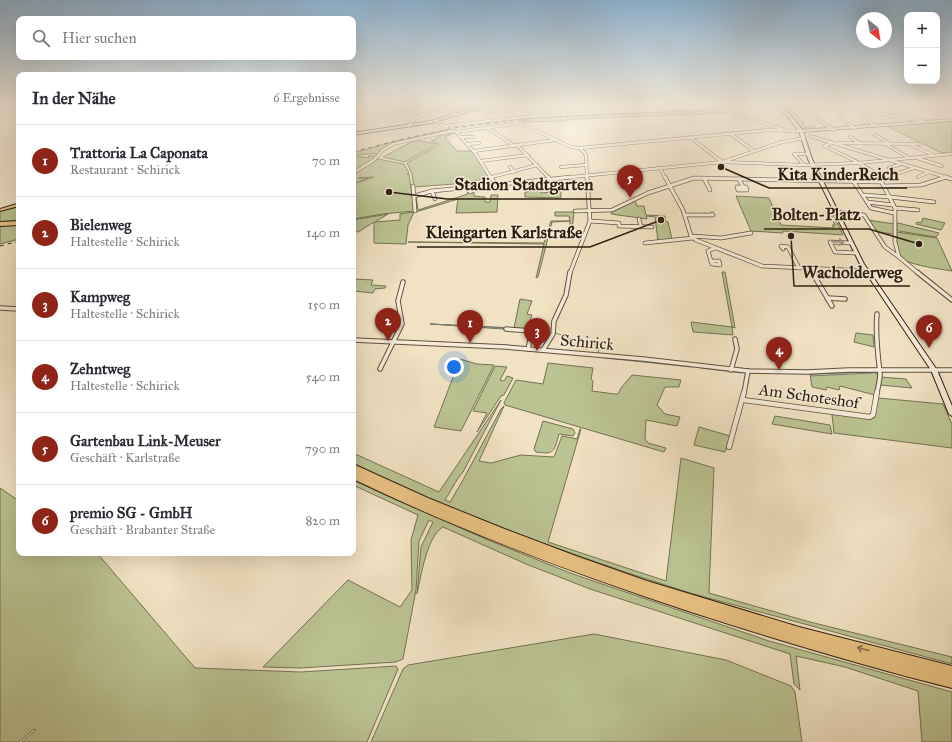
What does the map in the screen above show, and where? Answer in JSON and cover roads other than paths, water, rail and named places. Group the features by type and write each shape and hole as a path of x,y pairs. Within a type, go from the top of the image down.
{"highway":[{"path":"0,223 16,222"},
{"path":"356,468 483,525 614,574 768,623 900,660 952,672"},
{"path":"356,476 495,538 615,582 757,629 952,682"},
{"path":"900,660 952,668"},
{"path":"924,675 952,686"}],"main road":[{"path":"804,138 808,154 856,253 866,271 934,370 952,414"},
{"path":"0,210 16,206"}],"street":[{"path":"356,170 374,160 389,146 420,138"},
{"path":"462,138 474,151 496,185"},
{"path":"503,138 528,155 550,179"},
{"path":"551,138 571,147 580,148 695,138"},
{"path":"691,138 722,162"},
{"path":"735,138 754,151"},
{"path":"722,162 782,142 804,138"},
{"path":"815,138 952,179"},
{"path":"851,138 860,143"},
{"path":"880,138 889,143"},
{"path":"474,151 556,140"},
{"path":"468,144 479,143"},
{"path":"899,257 896,242 894,206 878,175 824,146 833,143 921,144"},
{"path":"884,143 910,158"},
{"path":"908,143 934,155"},
{"path":"543,350 553,334 554,321 566,295 570,272 590,221 586,175 586,155 580,148"},
{"path":"804,165 794,154 808,154"},
{"path":"414,196 432,192 586,175 722,162 813,165 858,163 951,154"},
{"path":"481,161 528,155"},
{"path":"915,157 942,166"},
{"path":"889,168 901,164"},
{"path":"492,177 538,165"},
{"path":"562,167 586,165"},
{"path":"510,167 514,172"},
{"path":"660,168 685,215 692,237 715,248 769,267 866,271"},
{"path":"899,173 914,168"},
{"path":"918,177 930,172"},
{"path":"884,186 921,186 946,177"},
{"path":"575,211 590,212 612,210 648,193 694,178 882,182"},
{"path":"704,178 710,190"},
{"path":"739,179 743,187"},
{"path":"854,182 871,208 894,213"},
{"path":"413,186 415,212"},
{"path":"432,192 435,199"},
{"path":"863,195 918,199 934,202"},
{"path":"867,202 918,210"},
{"path":"836,212 864,215 885,247 952,300"},
{"path":"685,215 713,215 712,214"},
{"path":"640,219 641,227"},
{"path":"590,221 619,223 619,232"},
{"path":"619,226 652,228"},
{"path":"645,243 664,242 692,237 721,238 751,232"},
{"path":"851,243 830,242 835,252 856,253"},
{"path":"783,249 781,246 788,247 799,268"},
{"path":"710,261 708,252 715,248"},
{"path":"810,268 832,306"},
{"path":"380,369 402,324 398,301 403,282"},
{"path":"827,298 845,299"},
{"path":"0,308 16,309"},
{"path":"877,314 876,327 879,371"},
{"path":"506,329 532,331 528,349"},
{"path":"731,370 737,349 735,339"},
{"name":"Schirick","path":"356,340 543,350 748,371 807,372 849,370 952,370"},
{"path":"729,447 743,400 748,371"},
{"name":"Am Schoteshof","path":"743,400 870,417 873,415 880,375 879,371"}],"waterway":[{"path":"431,324 504,328"},
{"path":"534,331 550,332"},
{"path":"556,333 571,339 600,345 598,353"},
{"path":"605,358 692,367"},
{"path":"701,368 742,373"},
{"path":"811,376 872,373"}],"railway":[{"path":"356,151 409,138"},
{"path":"0,246 16,242"}],"place":[{"name":"Kita KinderReich","path":"721,167"},
{"name":"Stadion Stadtgarten","path":"389,192"},
{"name":"Gartenbau Link-Meuser","path":"630,198"},
{"name":"Kleingarten Karlstraße","path":"661,220"},
{"name":"Wacholderweg","path":"791,236"},
{"name":"Bolten-Platz","path":"919,244"},
{"name":"Bielenweg","path":"388,341"},
{"name":"Trattoria La Caponata","path":"470,343"},
{"name":"premio SG - GmbH","path":"929,348"},
{"name":"Kampweg","path":"537,351"},
{"name":"Zehntweg","path":"779,370"}]}
